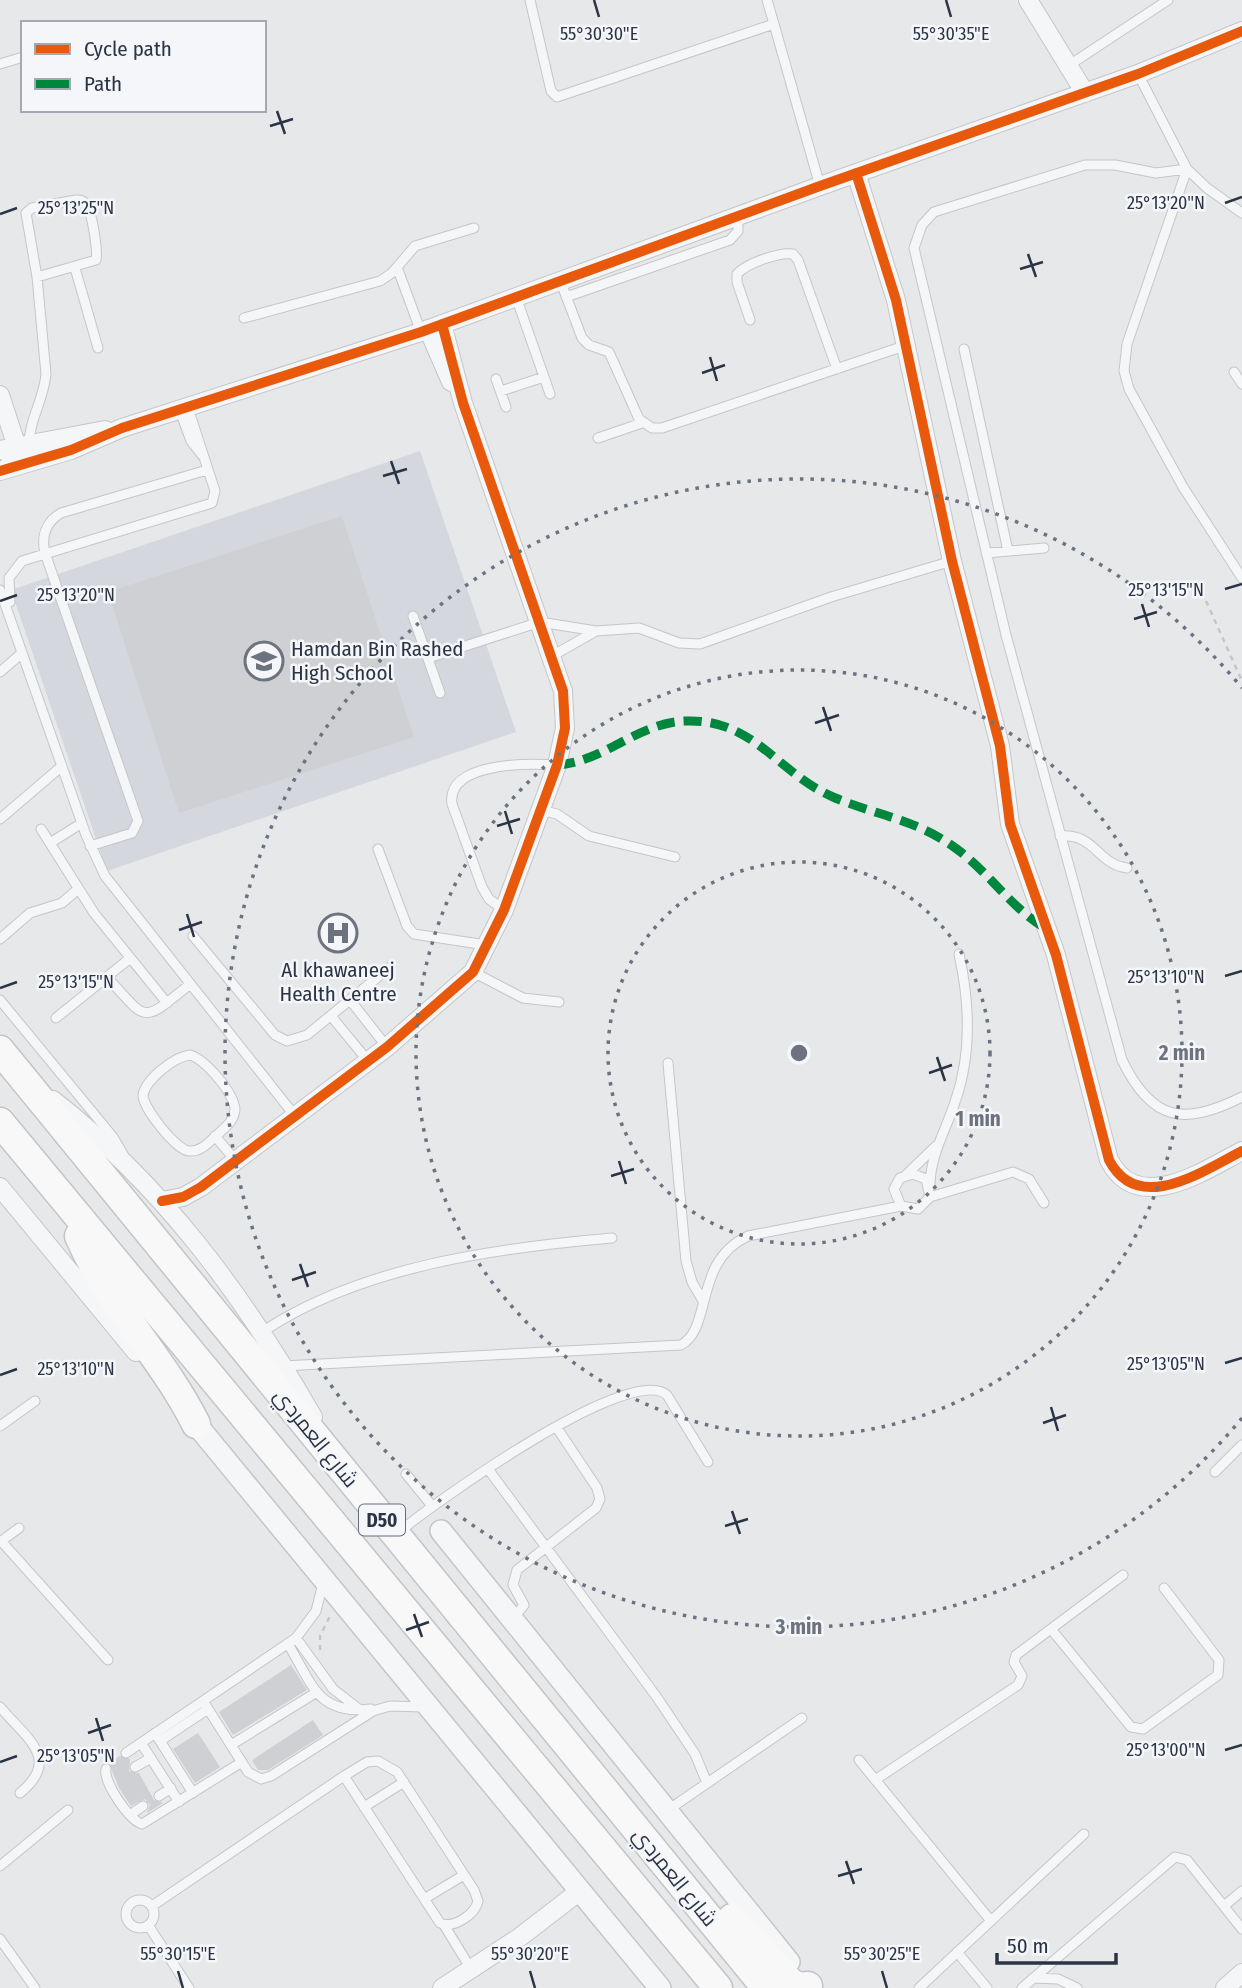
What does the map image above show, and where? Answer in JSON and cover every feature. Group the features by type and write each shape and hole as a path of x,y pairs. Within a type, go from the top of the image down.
{"main road":[{"name":"شارع العمردي","path":"0,1050 766,1988"},
{"name":"شارع العمردي","path":"0,1122 718,1988"},
{"path":"68,1203 92,1261 176,1388 196,1424"},
{"path":"615,1805 664,1843 790,1982 799,1987 809,1987"}],"street":[{"path":"1028,0 1085,93"},
{"path":"0,471 71,450 122,428 430,328 516,297 563,289 738,217 1138,74 1242,31"},
{"path":"856,173 884,256 907,345 952,561 1000,746 1010,824 1056,955 1109,1160 1127,1182 1154,1189 1177,1182 1242,1151"},
{"path":"162,1201 192,1193 387,1047 473,972 504,910 556,765 565,728 565,703 540,622 463,403 430,328"},
{"path":"0,395 15,447 10,457 0,461"},
{"path":"15,447 122,428"},
{"path":"24,1079 78,1119 127,1164 162,1201 225,1278 283,1366 343,1472"},
{"path":"0,1187 660,1988"},
{"path":"441,1531 809,1987"},
{"path":"442,1988 528,1932 581,1890"},
{"path":"1225,1988 1242,1973"}],"lane":[{"path":"530,0 551,91 557,97 774,24"},
{"path":"767,0 820,186"},
{"path":"1068,66 1168,0"},
{"path":"0,64 21,58"},
{"path":"1138,74 1187,169 1207,188 1242,213"},
{"path":"1187,169 1164,173 1104,164 1077,166 943,208 927,218 917,232 915,256 986,554 1107,1013 1122,1060 1136,1084 1155,1104 1183,1116 1204,1115 1242,1097"},
{"path":"1187,169 1127,344 1124,371 1129,389 1155,439 1242,578"},
{"path":"15,447 31,425 46,374 37,277 26,212 32,208 76,200 84,202 88,208 98,256 93,263 37,277"},
{"path":"244,318 373,283 397,267 415,246 474,228"},
{"path":"750,320 737,282 737,274 785,253 793,254 798,260 836,369"},
{"path":"397,267 430,328"},
{"path":"75,268 98,348"},
{"path":"563,289 585,342 605,349 613,357 642,423 652,428 662,428 907,345"},
{"path":"516,297 550,394"},
{"path":"964,349 1008,551"},
{"path":"1234,372 1242,384"},
{"path":"500,391 544,377"},
{"path":"496,379 506,407"},
{"path":"15,632 7,592 9,578 22,561 208,506 215,495 202,455 191,441 184,409"},
{"path":"598,438 642,423"},
{"path":"90,846 132,833 137,826 137,817 45,553 44,533 51,521 61,513 207,470"},
{"path":"986,554 1044,548"},
{"path":"428,658 540,622 596,631 639,628 679,643 700,644 806,606 952,561"},
{"path":"0,590 90,846 115,891 295,1116"},
{"path":"413,616 440,693"},
{"path":"551,656 596,631"},
{"path":"0,672 22,653"},
{"path":"504,910 489,899 482,887 452,804 452,790 460,779 484,771 520,764 556,765"},
{"path":"0,819 62,766"},
{"path":"540,810 558,814 589,836 675,857"},
{"path":"50,844 82,823"},
{"path":"41,828 78,889 129,959 167,1003"},
{"path":"1060,836 1082,838 1109,862 1127,868"},
{"path":"378,849 407,926 414,934 486,945"},
{"path":"0,939 30,914 62,903 78,889"},
{"path":"193,936 281,1039 301,1039 390,967"},
{"path":"930,1197 937,1145 956,1100 967,1052 967,1003 959,954"},
{"path":"57,1018 129,959"},
{"path":"473,972 523,998 559,1002"},
{"path":"107,977 143,1014 152,1014 190,985"},
{"path":"0,1000 113,1138 127,1164"},
{"path":"350,1000 387,1047"},
{"path":"331,1016 368,1061"},
{"path":"185,1055 199,1058 234,1104 232,1120 215,1136 197,1150 185,1150 145,1106 143,1095 147,1084 185,1055"},
{"path":"668,1063 686,1262 692,1282 703,1301"},
{"path":"215,1136 235,1160"},
{"path":"901,1206 894,1189 937,1145"},
{"path":"283,1366 681,1345 692,1335 719,1258 737,1241 748,1236 901,1206 918,1209 930,1197 1013,1172 1029,1179 1044,1203"},
{"path":"906,1175 920,1175 930,1185"},
{"path":"262,1332 287,1315 334,1294 424,1266 493,1251 612,1238"},
{"path":"394,1535 488,1469 556,1428 615,1398 647,1388 658,1389 667,1395 708,1462"},
{"path":"0,1426 35,1401"},
{"path":"513,1619 524,1605 513,1585 514,1574 596,1508 600,1499 597,1488 556,1428"},
{"path":"1215,1472 1242,1445"},
{"path":"488,1469 663,1706 695,1754 707,1783"},
{"path":"406,1474 432,1506"},
{"path":"19,1528 1,1541 108,1660"},
{"path":"875,1780 1018,1685 1022,1675 1015,1657 1123,1575"},
{"path":"126,1753 141,1743 158,1737 206,1705 296,1638 316,1611 324,1578"},
{"path":"1051,1629 1130,1727 1143,1729 1218,1675 1221,1668 1219,1660 1164,1588"},
{"path":"296,1638 333,1689 361,1710"},
{"path":"288,1644 317,1692 327,1703 339,1709 361,1710 398,1705 431,1708"},
{"path":"231,1745 317,1692"},
{"path":"206,1705 252,1776 266,1779 381,1708"},
{"path":"0,1707 37,1751 41,1763 39,1775 20,1793"},
{"path":"666,1811 802,1718"},
{"path":"158,1737 193,1793"},
{"path":"141,1743 179,1802"},
{"path":"135,1767 151,1758"},
{"path":"859,1760 991,1921"},
{"path":"152,1906 344,1776 367,1762 378,1761 389,1764 404,1782 477,1895 477,1906 453,1924 444,1925"},
{"path":"106,1769 105,1778 113,1785 130,1815 136,1822 145,1824 242,1762"},
{"path":"344,1776 471,1969"},
{"path":"364,1807 404,1782"},
{"path":"159,1796 171,1788"},
{"path":"130,1815 143,1806"},
{"path":"0,1866 68,1810"},
{"path":"919,1988 1084,1834"},
{"path":"1022,1988 1175,1857 1187,1860 1242,1929"},
{"path":"424,1899 464,1875"},
{"path":"1224,1906 1242,1891"},
{"path":"139,1899 152,1906 154,1917 148,1925 138,1928 129,1923 127,1908 139,1899"},
{"path":"148,1925 189,1988"},
{"path":"0,1939 35,1988"},
{"path":"957,1952 987,1988"},
{"path":"1034,1978 1058,1979 1077,1988"}],"path":[{"path":"1206,601 1242,681"},
{"path":"316,1611 329,1618 320,1636 323,1656"}],"shaded area":[{"name":"Hamdan Bin Rashed High School","path":"420,451 516,732 107,871 11,590"}],"building":[{"path":"342,516 414,737 179,813 108,592"},
{"path":"291,1665 307,1690 233,1735 219,1712"},
{"path":"313,1720 323,1735 268,1770 258,1770 252,1760"},
{"path":"198,1733 220,1767 195,1783 173,1749"},
{"path":"120,1756 130,1759 129,1771 139,1773 154,1800 163,1803 147,1813 150,1805 145,1799 131,1806 119,1788 109,1763"}],"marked path":[{"path":"557,765 590,757 651,728 668,723 709,722 729,728 747,737 813,787 833,797 925,830 954,847 1021,910 1045,928"}],"cycle path":[{"path":"0,471 71,450 122,428 421,332 820,186 1138,74 1242,31"},
{"path":"856,173 896,300 952,561 1000,746 1010,824 1056,955 1109,1160 1121,1177 1137,1185 1154,1187 1190,1177 1242,1151"},
{"path":"162,1201 183,1197 201,1187 387,1047 473,972 504,910 557,765 565,728 563,691 463,403 442,324"}],"place":[{"name":"Hamdan Bin Rashed High School","path":"264,661"},
{"name":"Al khawaneej Health Centre","path":"338,933"}]}
